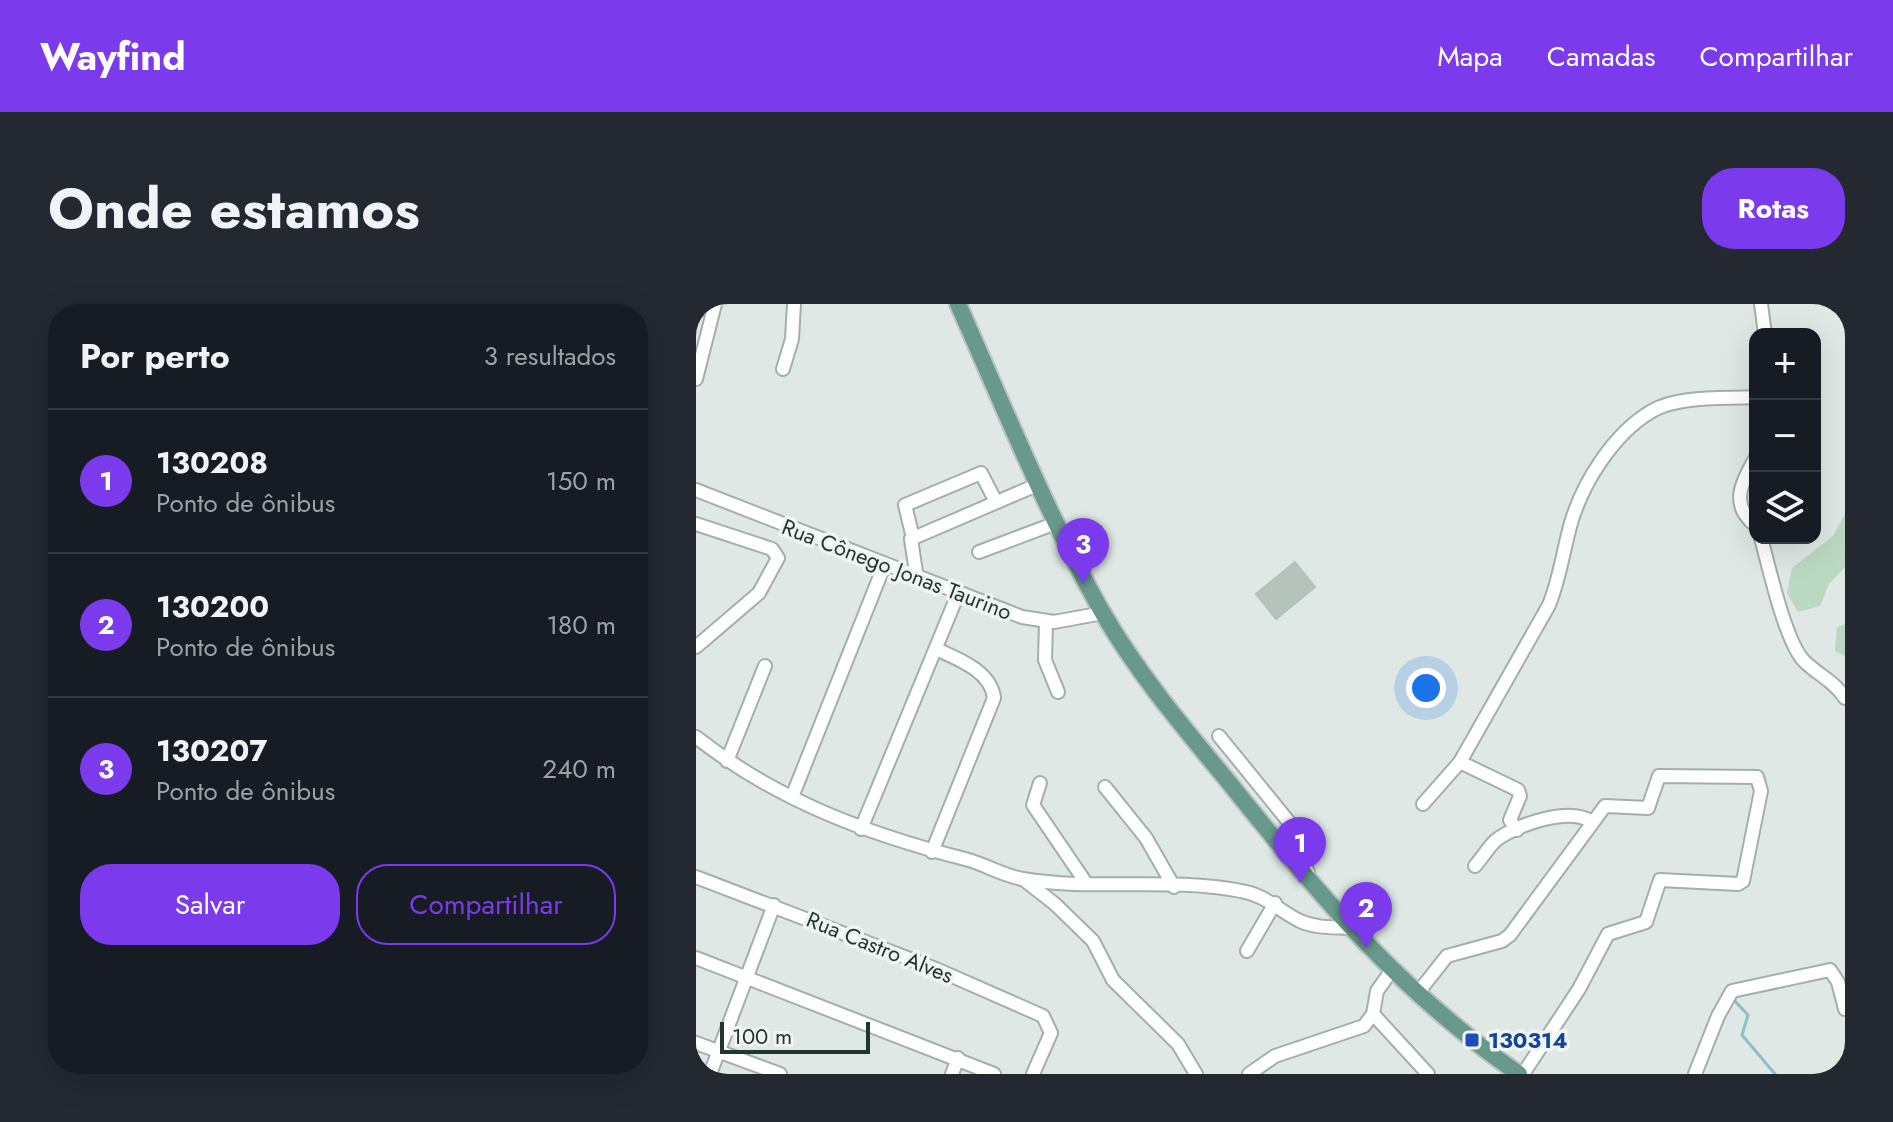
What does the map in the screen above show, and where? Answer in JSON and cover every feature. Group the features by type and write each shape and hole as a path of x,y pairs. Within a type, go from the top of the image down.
{"main road":[{"path":"958,304 1056,523 1103,613 1177,719 1348,928 1417,994 1521,1074"}],"street":[{"path":"697,370 715,304"},
{"path":"783,369 792,339 794,304"},
{"path":"1761,304 1764,328"},
{"path":"1423,804 1460,762 1549,605 1560,580 1571,522 1580,499 1610,450 1653,410 1686,403 1749,398"},
{"path":"1749,470 1739,498 1749,520"},
{"path":"917,579 911,544 913,538 905,505 955,481 981,473 996,502"},
{"path":"913,538 1039,484"},
{"name":"Rua Cônego Jonas Taurino","path":"696,490 917,579 1022,617 1046,622 1070,621 1103,613"},
{"path":"979,552 1056,523"},
{"name":"Rua Cônego Jonas Taurino","path":"696,524 772,549 778,555 759,593 696,647"},
{"path":"1763,544 1793,644 1805,662 1836,684 1845,698"},
{"path":"792,797 884,566"},
{"path":"861,829 958,594"},
{"path":"1046,622 1045,660 1058,692"},
{"path":"932,852 994,698 993,689 978,672 936,649"},
{"path":"727,761 765,666"},
{"path":"1219,736 1293,827 1311,883"},
{"path":"696,737 727,761 792,797 861,829 932,852 984,864 1023,879 1239,890 1275,903 1304,923 1348,928"},
{"path":"1460,762 1518,790 1520,796 1510,820 1517,830"},
{"path":"1417,994 1447,956 1502,941 1510,935 1592,822 1608,805 1648,808 1659,776 1757,777 1760,784 1747,877 1738,884 1660,880 1646,922 1608,934 1579,989 1521,1074"},
{"path":"1040,783 1033,805 1086,883"},
{"path":"1105,787 1146,838 1174,887"},
{"path":"1475,866 1494,842 1517,830 1565,817 1586,818 1592,822"},
{"name":"Rua Castro Alves","path":"696,877 774,905 1033,1011 1048,1020 1051,1033 1033,1074"},
{"path":"1023,879 1080,927 1100,952 1113,980 1178,1044 1196,1074"},
{"path":"1247,951 1275,903"},
{"path":"710,1074 774,905"},
{"path":"696,958 994,1074"},
{"path":"1249,1074 1275,1056 1364,1026 1373,1014 1377,991 1392,970"},
{"path":"1695,1074 1718,1016 1732,991 1830,970 1838,982 1845,1009"},
{"path":"1373,1014 1428,1074"},
{"path":"696,1043 780,1074"},
{"path":"952,1074 958,1058"}],"green space":[{"path":"1845,514 1845,567 1829,584 1820,606 1798,612 1787,593 1792,568 1833,536"},
{"path":"1845,624 1845,656 1835,651 1837,627"}],"building":[{"path":"1295,562 1315,587 1276,619 1256,594"}],"waterway":[{"path":"1733,999 1748,1015 1742,1035 1775,1074"}],"place":[{"name":"130207","path":"1083,584"},
{"name":"130208","path":"1300,883"},
{"name":"130200","path":"1366,948"},
{"name":"130314","path":"1472,1040"}]}
